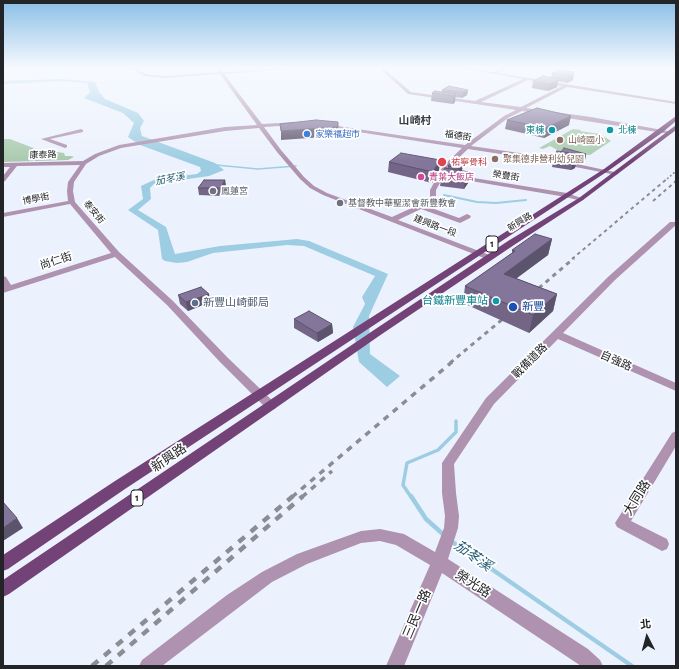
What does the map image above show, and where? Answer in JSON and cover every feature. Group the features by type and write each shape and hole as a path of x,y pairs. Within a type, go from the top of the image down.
{"main road":[{"name":"新興路","path":"3,564 378,317 567,196 661,131 676,118"},
{"name":"新興路","path":"3,589 352,352 375,334 581,199 676,127"}],"street":[{"name":"建興路一段","path":"239,98 292,166 312,187 325,194 489,258"},
{"path":"449,98 521,108 670,132"},
{"path":"477,102 485,98"},
{"path":"392,220 429,202 433,198 433,190 446,166 467,146 506,117 541,98"},
{"path":"647,98 676,103"},
{"path":"260,126 302,124"},
{"name":"福德街","path":"320,124 467,146 616,173"},
{"name":"泰安街","path":"260,126 225,129 158,139 108,151 84,163 71,182 70,191 72,202 116,254 170,303 201,337 271,406"},
{"path":"65,146 44,139 82,131"},
{"name":"康泰路","path":"3,165 84,163"},
{"path":"3,180 15,165"},
{"name":"榮豐街","path":"442,175 581,199"},
{"name":"博學街","path":"3,214 72,202"},
{"path":"420,206 460,221 467,216"},
{"name":"戰備道路","path":"439,562 451,528 452,516 449,493 448,463 474,421 490,401 612,278 673,224"},
{"name":"尚仁街","path":"6,289 116,254"},
{"path":"3,279 6,289"},
{"name":"自強路","path":"556,334 676,387"},
{"name":"大同路","path":"662,544 622,523 676,436"},
{"name":"榮光路","path":"148,666 266,577 302,559 342,544 361,537 380,535 399,539 439,562 582,655 594,666"},
{"name":"三民一路","path":"395,666 439,562"}],"green space":[{"path":"573,129 600,134 611,141 590,155 561,152 550,146 543,149 539,148"},
{"path":"3,139 10,139 36,149 64,153 65,156 74,157 68,160 3,162"}],"water":[{"name":"茄苳溪","path":"85,98 104,98 138,113 144,121 140,128 142,136 215,163 224,170 209,176 154,184 150,188 151,199 138,210 166,227 175,254 220,246 297,239 309,241 388,274 369,316 370,354 400,376 387,387 359,362 353,327 365,304 362,297 375,276 304,246 287,245 213,253 187,262 177,263 162,259 158,230 128,210 143,199 141,186 156,179 197,174 201,171 200,167 140,145 128,137 134,123 123,113"}],"building":[{"path":"537,108 571,116 545,128 507,120"},
{"path":"316,120 338,122 338,127 281,131 280,124"},
{"path":"564,148 586,154 584,156 561,152"},
{"path":"557,151 578,154 574,157 555,154"},
{"path":"401,153 440,160 433,172 389,162"},
{"path":"452,161 463,163 459,168 448,166"},
{"path":"445,168 469,172 465,179 442,175"},
{"path":"204,180 225,180 221,188 198,188"},
{"path":"535,234 552,239 504,274 557,294 533,315 465,286 515,251 512,250"},
{"path":"201,287 209,294 186,302 178,295"},
{"path":"309,311 332,324 317,333 294,319"},
{"path":"3,502 17,518 3,528"}],"waterway":[{"path":"216,165 258,169 296,166"},
{"path":"444,195 477,202 496,203 526,200"},
{"name":"茄苳溪","path":"411,497 403,485 407,463 438,450 456,432 456,421"},
{"name":"茄苳溪","path":"411,496 426,519 444,535"},
{"name":"茄苳溪","path":"451,541 632,666"}],"railway":[{"path":"667,179 676,171"},
{"path":"572,259 668,178"},
{"path":"653,201 676,181"},
{"path":"532,294 574,258"},
{"path":"450,363 510,313"},
{"path":"292,497 452,362"},
{"path":"302,497 332,471"},
{"path":"92,666 293,496"},
{"path":"106,666 303,496"}],"place":[{"name":"東棟","path":"552,130"},
{"name":"北棟","path":"610,130"},
{"name":"家樂福超市","path":"307,134"},
{"name":"山崎國小","path":"560,140"},
{"name":"聚集德非營利幼兒園","path":"495,159"},
{"name":"祐寧骨科","path":"442,162"},
{"name":"青葉大飯店","path":"421,177"},
{"name":"鳳蓮宮","path":"213,191"},
{"name":"基督教中華聖潔會新豐教會","path":"340,203"},
{"name":"台鐵新豐車站","path":"496,301"},
{"name":"新豐山崎郵局","path":"195,303"},
{"name":"新豐","path":"513,307"}],"district":[{"name":"山崎村","path":"415,121"}]}
